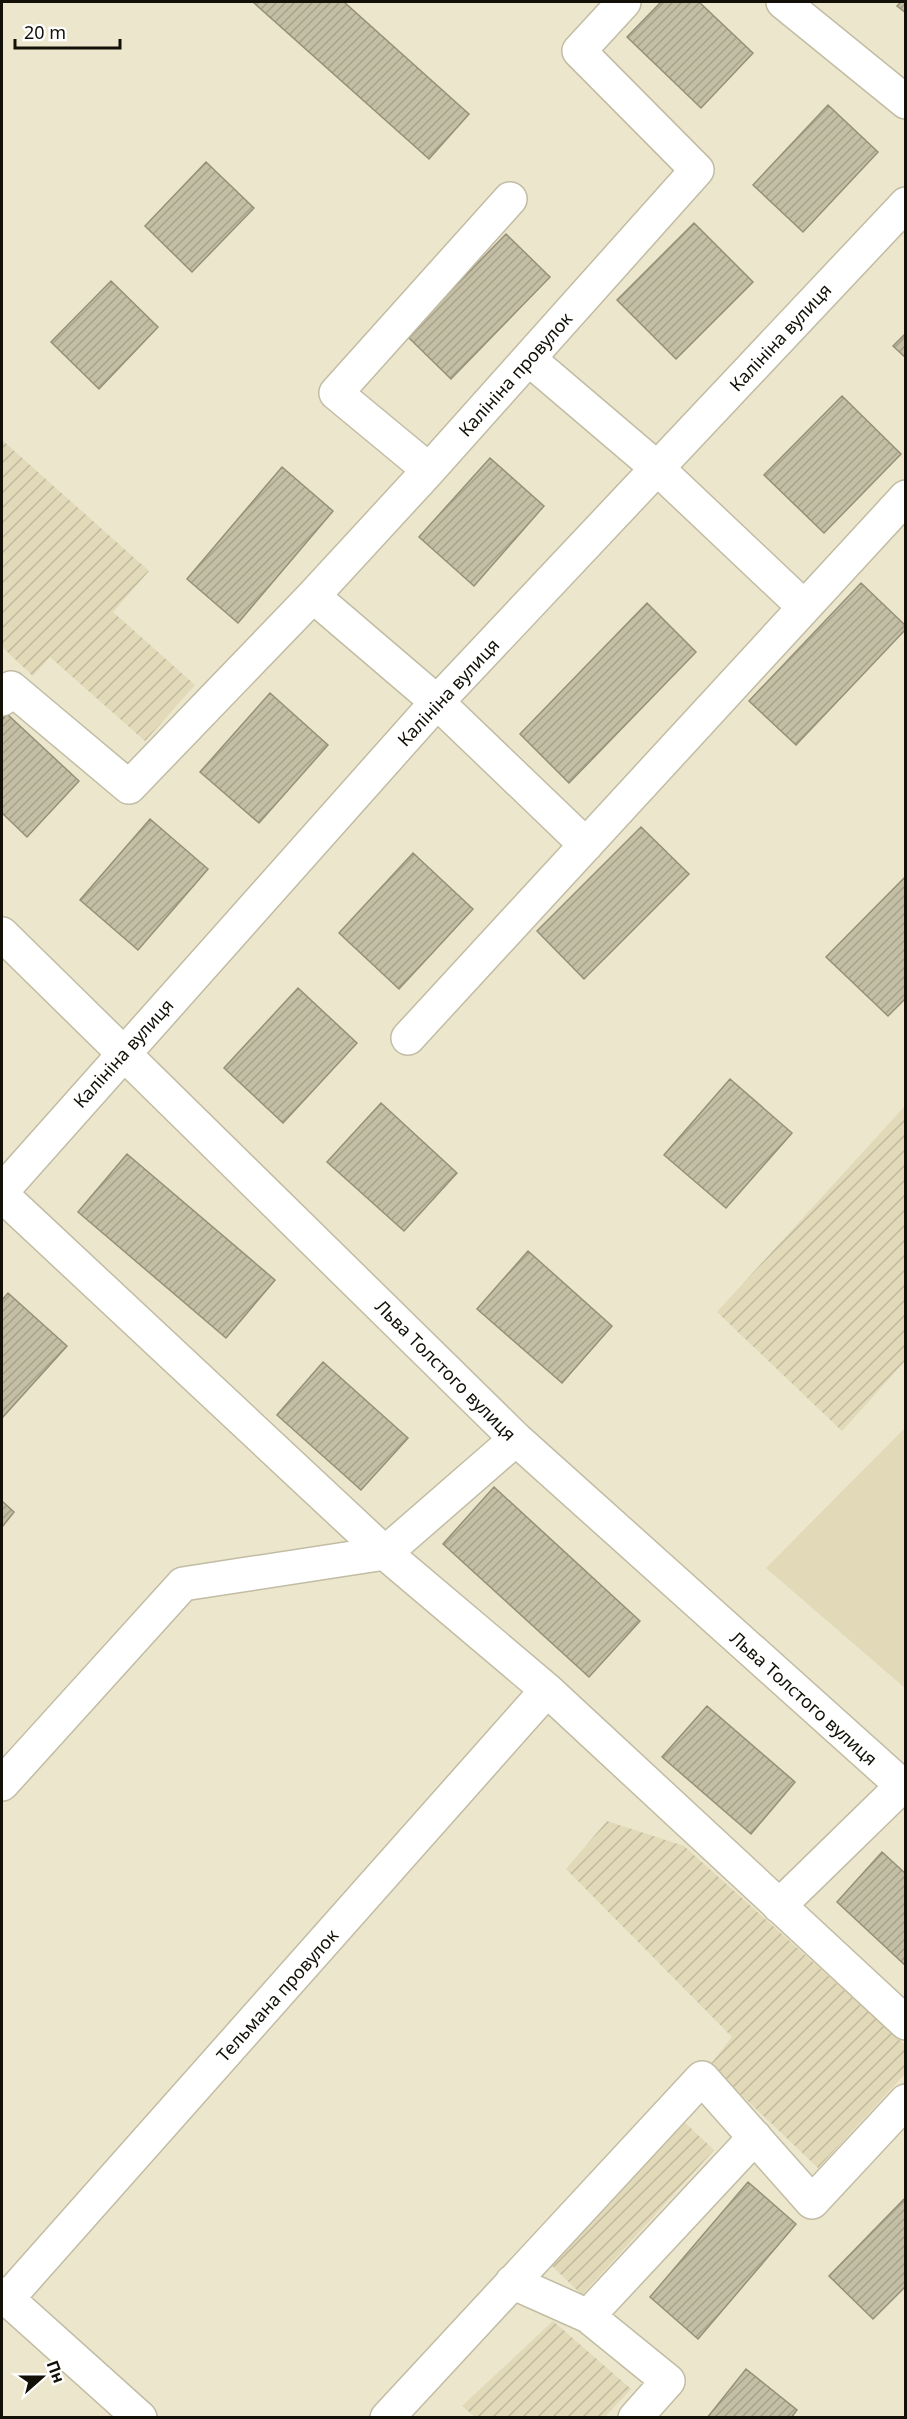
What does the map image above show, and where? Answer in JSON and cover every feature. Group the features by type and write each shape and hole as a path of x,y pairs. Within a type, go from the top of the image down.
{"street":[{"name":"Калініна провулок","path":"2,699 11,688 129,787 313,596 529,359 697,170 579,51 624,2"},
{"path":"783,2 906,102"},
{"path":"429,470 336,393 510,199"},
{"name":"Калініна вулиця","path":"2,1192 123,1052 437,702 906,204"},
{"path":"529,359 657,468 804,607"},
{"path":"408,1038 906,497"},
{"path":"313,596 437,702 586,844"},
{"name":"Льва Толстого вулиця","path":"2,934 516,1439 904,1788"},
{"path":"2,1192 385,1553 547,1690 906,2023"},
{"path":"2,1784 183,1584 385,1553 516,1439"},
{"name":"Тельмана провулок","path":"4,2296 547,1690"},
{"path":"779,1906 904,1788"},
{"path":"405,2411 512,2282 702,2078 812,2202 906,2101"},
{"path":"588,2316 755,2137"},
{"path":"512,2282 588,2316 668,2381 635,2418"},
{"path":"4,2296 140,2418"}],"shaded area":[{"path":"2,440 149,571 113,612 195,685 145,741 50,657 33,676 2,647"},
{"path":"905,1106 905,1361 842,1431 717,1312"},
{"path":"905,1428 905,1688 766,1568"},
{"path":"607,1821 684,1846 905,2045 905,2074 818,2168 710,2065 732,2037 566,1869"},
{"path":"682,2120 714,2150 582,2295 550,2264"},
{"path":"553,2321 631,2389 605,2417 475,2417 462,2406"}],"building":[{"path":"253,2 344,2 469,114 429,159"},
{"path":"661,2 699,2 753,53 701,108 627,37"},
{"path":"901,2 906,2 906,13 897,6"},
{"path":"828,105 878,152 803,232 753,185"},
{"path":"206,162 254,208 192,272 145,226"},
{"path":"694,223 753,282 676,359 617,300"},
{"path":"506,234 550,277 451,379 407,336"},
{"path":"111,281 158,327 99,389 51,342"},
{"path":"906,333 906,358 893,346"},
{"path":"842,396 901,454 824,533 764,475"},
{"path":"490,458 544,506 474,586 419,537"},
{"path":"282,467 333,511 238,623 187,579"},
{"path":"861,583 906,626 906,629 796,745 749,701"},
{"path":"647,603 696,652 569,783 520,734"},
{"path":"270,693 328,745 259,823 200,772"},
{"path":"7,714 79,781 27,837 2,813 2,720"},
{"path":"150,819 208,869 138,950 80,900"},
{"path":"641,827 689,874 584,979 537,931"},
{"path":"413,853 473,909 399,989 339,933"},
{"path":"906,876 906,998 888,1016 826,957"},
{"path":"298,988 357,1043 283,1123 224,1068"},
{"path":"730,1079 792,1133 726,1208 664,1155"},
{"path":"381,1103 457,1173 404,1231 327,1162"},
{"path":"127,1154 275,1280 226,1338 78,1212"},
{"path":"528,1251 612,1326 562,1383 477,1309"},
{"path":"8,1293 67,1346 2,1418 2,1300"},
{"path":"323,1362 408,1438 361,1490 277,1415"},
{"path":"494,1487 640,1621 589,1677 443,1544"},
{"path":"2,1501 14,1512 2,1527"},
{"path":"707,1706 795,1782 751,1834 662,1757"},
{"path":"882,1852 906,1874 906,1966 837,1902"},
{"path":"748,2182 796,2224 698,2339 650,2297"},
{"path":"906,2197 906,2286 873,2319 829,2276"},
{"path":"746,2369 797,2410 791,2418 707,2418"}]}
